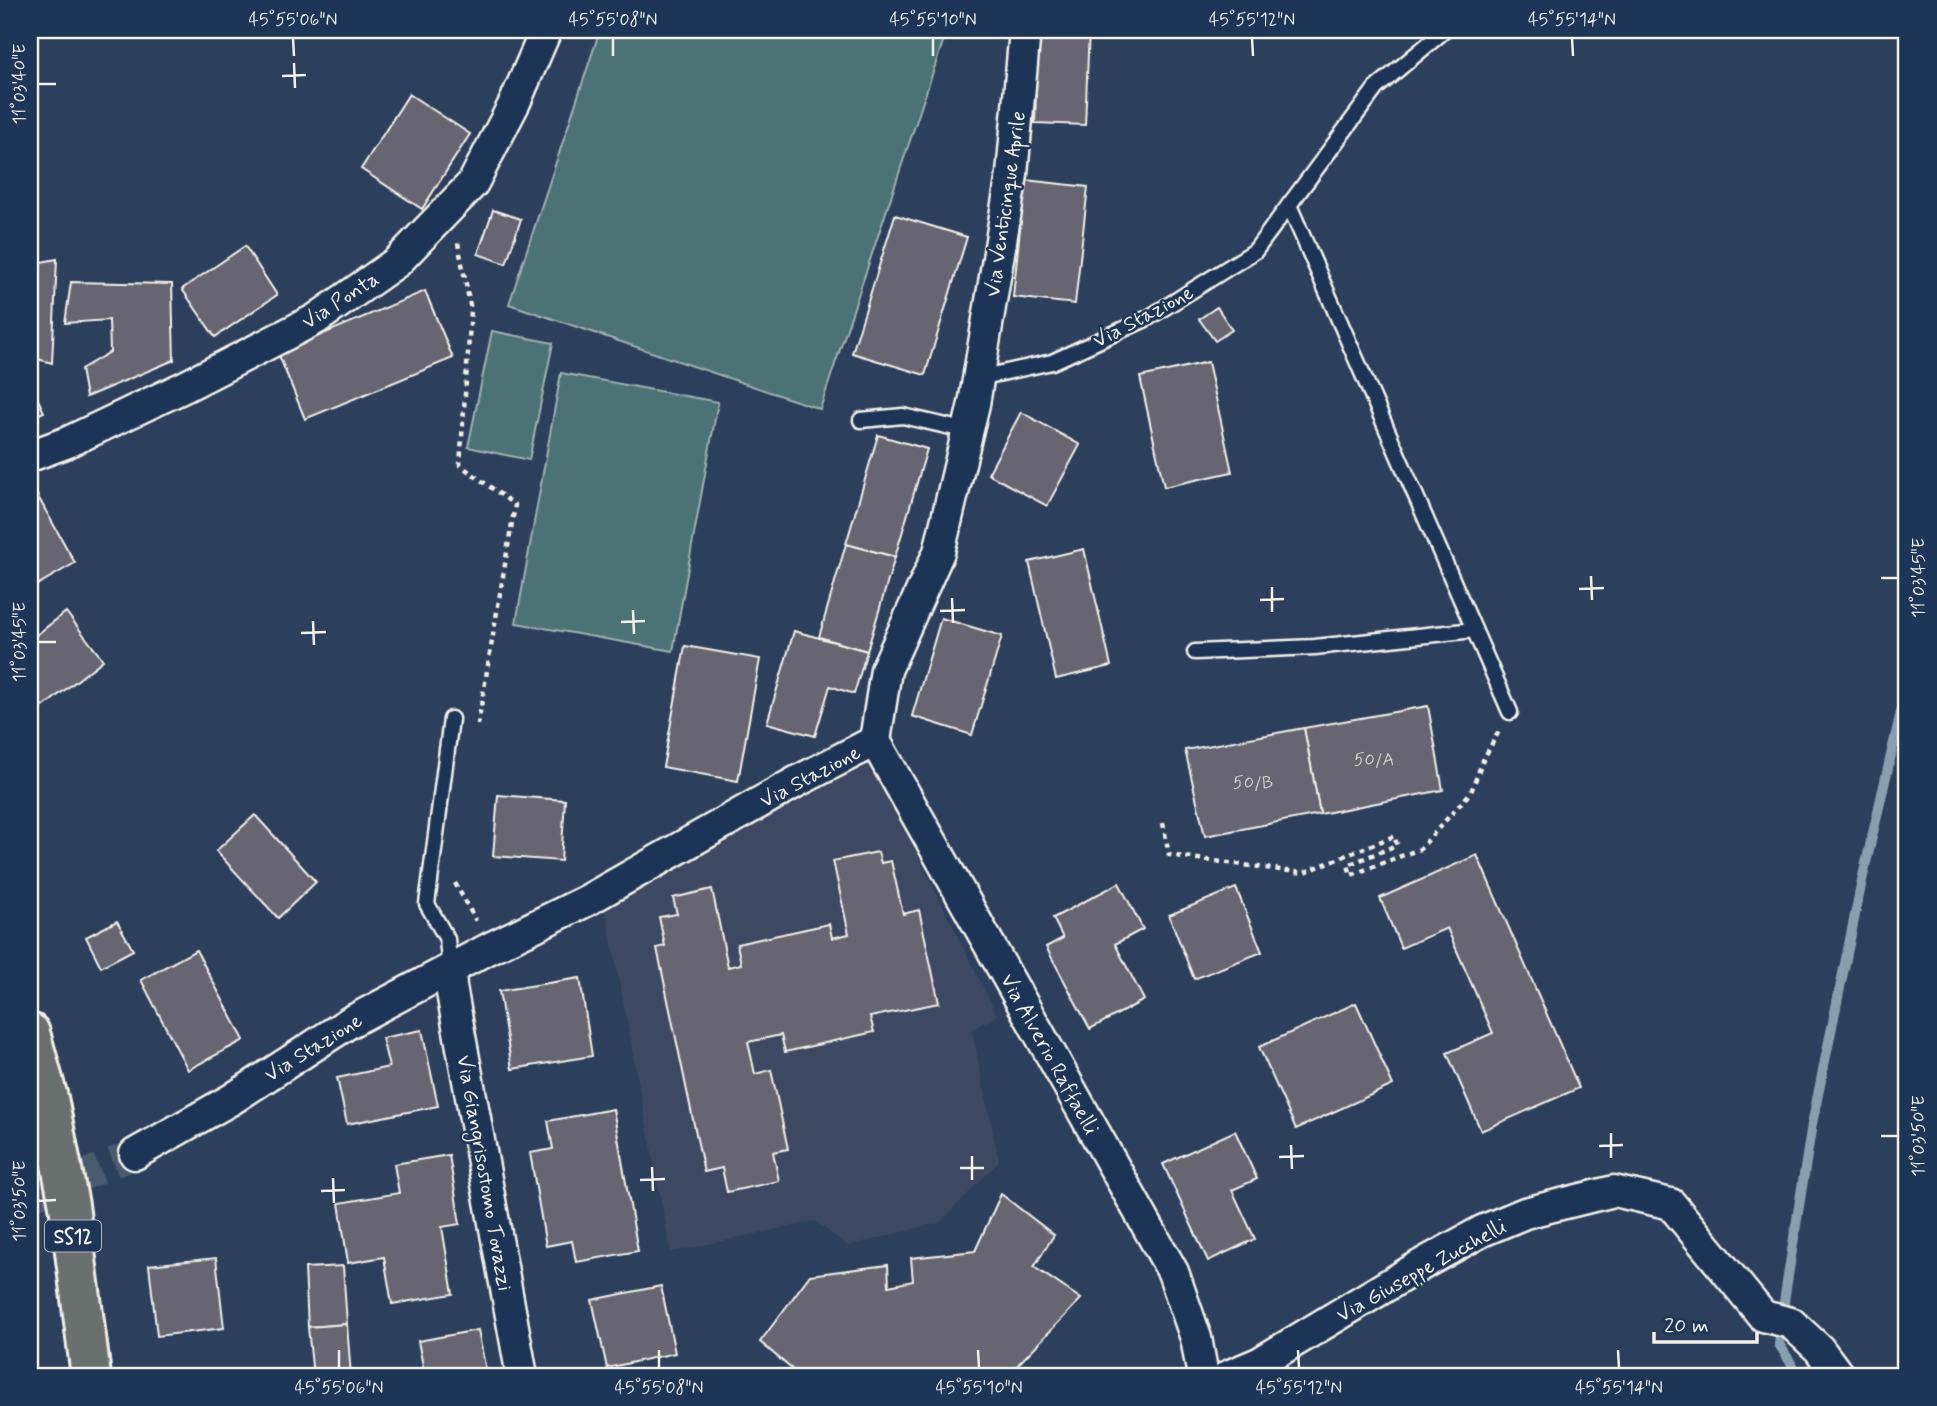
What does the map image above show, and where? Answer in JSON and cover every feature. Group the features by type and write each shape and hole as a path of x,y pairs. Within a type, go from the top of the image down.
{"main road":[{"name":"SS12","path":"30,1033 48,1098 69,1205 91,1376"}],"street":[{"name":"Via Ponta","path":"30,456 68,442 186,386 316,319 397,262 473,183 515,102 546,30"},
{"name":"Via Venticinque Aprile","path":"979,378 1013,174 1025,30"},
{"name":"Via Stazione","path":"135,1154 232,1099 350,1022 586,901 874,741 886,670 939,552 979,378"},
{"name":"Via Alverio Raffaelli","path":"874,741 1173,1272 1196,1338 1203,1376"},
{"name":"Via Giangrisostomo Tovazzi","path":"450,970 523,1376"},
{"name":"Via Giuseppe Zucchelli","path":"1228,1376 1259,1363 1482,1231 1525,1213 1614,1191 1671,1204 1763,1316 1791,1324 1819,1349 1839,1376"}],"lane":[{"name":"Via Stazione","path":"979,378 1052,362 1148,318 1255,251 1376,88 1445,30"},
{"path":"1289,205 1510,712"},
{"path":"861,420 903,416 968,431"},
{"path":"1195,652 1315,647 1474,630"},
{"path":"450,970 447,939 427,904 451,719"}],"path":[{"path":"449,208 471,310 460,466 514,505 477,732"},
{"path":"1163,823 1169,855 1303,873 1394,836 1397,845 1348,865 1351,875 1419,849 1471,792 1483,760 1510,712"},
{"path":"453,879 490,948"}],"shaded area":[{"path":"871,762 997,1015 972,1030 999,1161 941,1222 848,1246 815,1221 671,1252 605,908"}],"green space":[{"path":"600,30 947,30 820,409 509,304"},
{"path":"492,331 553,343 529,460 468,447"},
{"path":"561,373 718,402 673,651 516,623"}],"building":[{"path":"1038,30 1089,30 1085,125 1035,123"},
{"path":"409,94 470,134 422,209 361,169"},
{"path":"1025,180 1088,187 1075,304 1013,297"},
{"path":"493,210 521,219 506,264 478,254"},
{"path":"895,215 967,237 925,375 852,353"},
{"path":"245,246 277,295 215,337 182,289"},
{"path":"57,259 52,363 30,357 30,264"},
{"path":"71,282 172,284 174,360 86,397 81,369 110,352 109,320 65,323"},
{"path":"425,291 453,358 305,419 278,353"},
{"path":"1217,307 1232,330 1215,341 1199,319"},
{"path":"1208,362 1232,472 1164,487 1140,377"},
{"path":"30,383 44,412 30,418"},
{"path":"1021,412 1080,445 1047,506 988,474"},
{"path":"878,435 927,449 895,557 846,544"},
{"path":"37,495 75,563 30,589 30,499"},
{"path":"846,544 895,557 867,651 819,637"},
{"path":"1084,549 1111,666 1056,679 1029,562"},
{"path":"66,612 103,660 43,707 30,690 30,640"},
{"path":"941,618 1002,636 972,735 912,716"},
{"path":"794,631 867,651 854,694 830,686 815,736 767,723"},
{"path":"685,646 760,659 738,781 663,767"},
{"path":"1428,706 1443,790 1320,814 1304,728"},
{"path":"1304,728 1320,814 1205,836 1185,750"},
{"path":"498,795 565,800 561,861 493,856"},
{"path":"255,815 316,882 278,918 216,851"},
{"path":"878,852 881,863 891,861 903,914 919,910 939,1003 870,1017 874,1032 785,1052 781,1035 748,1042 755,1074 771,1070 788,1149 773,1152 779,1181 727,1192 722,1168 704,1172 657,948 665,946 659,917 677,914 673,898 712,889 728,967 741,964 737,944 829,924 832,938 849,934 833,861"},
{"path":"1477,855 1579,1088 1481,1131 1447,1053 1493,1033 1447,928 1401,948 1380,898"},
{"path":"1119,883 1143,929 1115,944 1144,1000 1090,1029 1046,947 1063,938 1053,918"},
{"path":"1236,888 1262,952 1194,979 1169,915"},
{"path":"117,921 133,950 101,967 86,937"},
{"path":"196,950 244,1040 188,1070 141,980"},
{"path":"580,978 592,1056 512,1069 499,991"},
{"path":"1356,1003 1393,1085 1296,1129 1259,1047"},
{"path":"422,1030 438,1106 347,1124 337,1078 389,1067 382,1038"},
{"path":"613,1109 638,1251 576,1262 572,1241 546,1246 530,1153 553,1149 548,1121"},
{"path":"1235,1131 1257,1179 1232,1190 1255,1239 1208,1261 1163,1164"},
{"path":"449,1155 460,1224 442,1227 453,1294 392,1304 384,1257 348,1263 339,1203 399,1193 394,1164"},
{"path":"1001,1194 1054,1235 1034,1267 1081,1299 1007,1376 800,1376 760,1342 810,1275 888,1265 889,1286 913,1281 911,1258 975,1251"},
{"path":"216,1258 224,1328 157,1336 149,1265"},
{"path":"343,1266 347,1324 308,1327 305,1268"},
{"path":"661,1286 675,1353 607,1368 592,1300"},
{"path":"347,1324 351,1376 313,1376 308,1327"},
{"path":"478,1330 487,1376 425,1376 418,1341"}],"waterway":[{"path":"1799,1376 1779,1344 1785,1295 1812,1124 1863,876 1907,686"}],"tunnel":[{"path":"30,1197 135,1154"}]}
